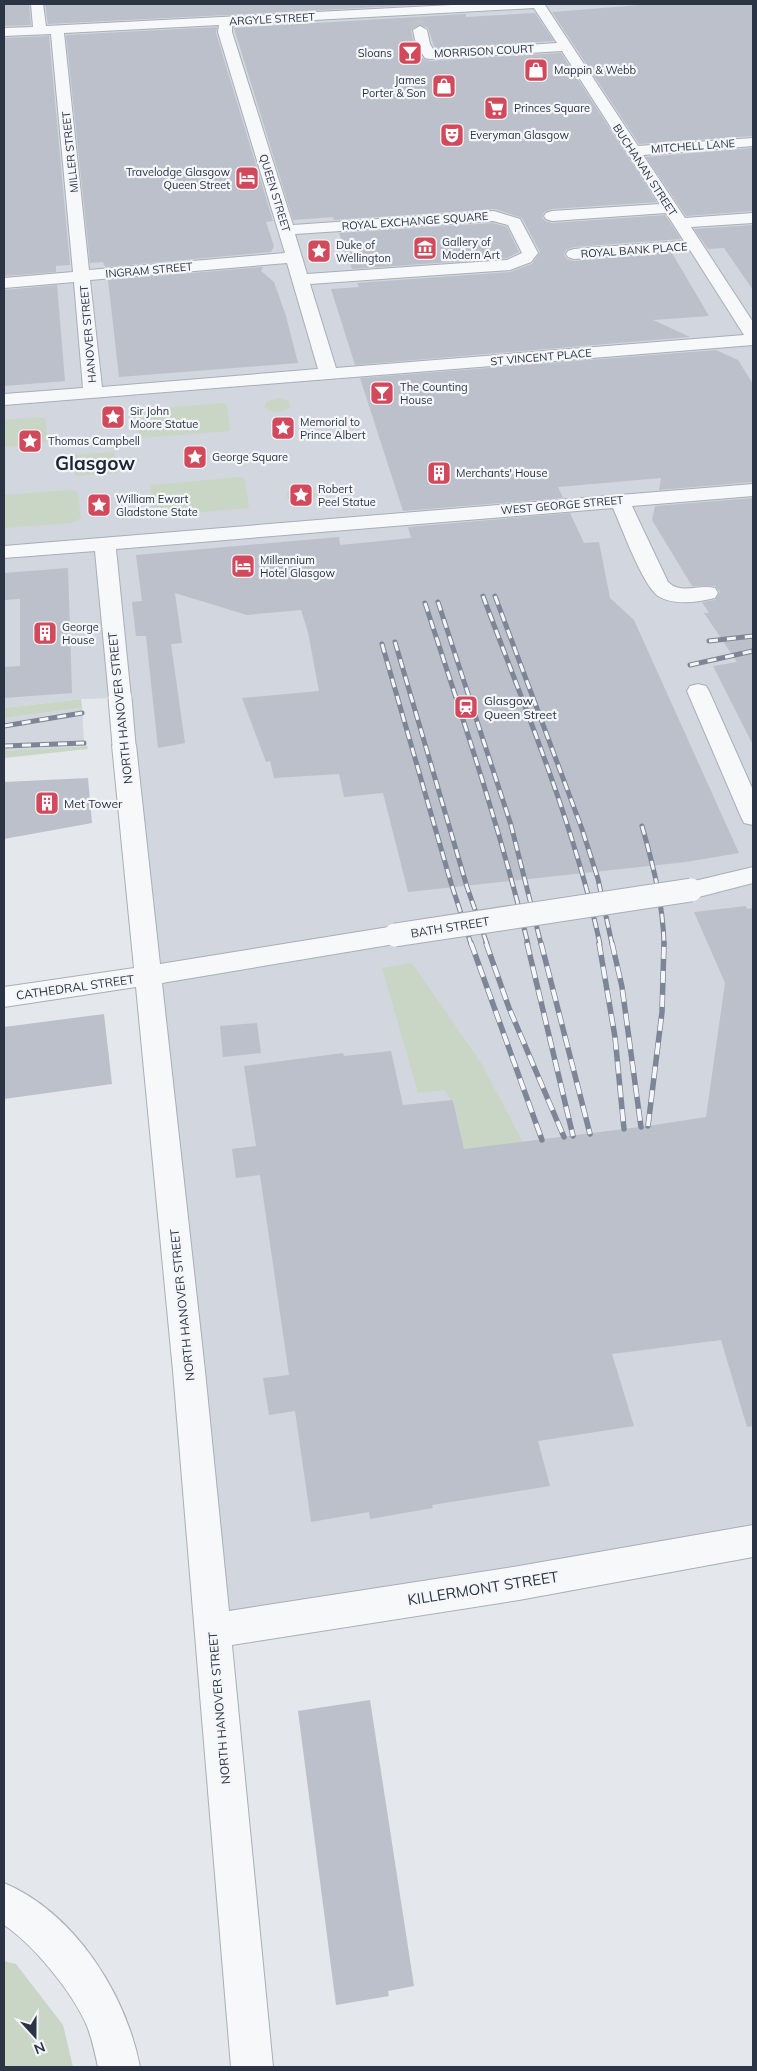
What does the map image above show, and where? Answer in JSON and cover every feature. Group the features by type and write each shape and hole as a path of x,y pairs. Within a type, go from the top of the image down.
{"street":[{"path":"37,4 40,30"},
{"name":"ARGYLE STREET","path":"4,32 237,21 415,21 538,4"},
{"name":"BUCHANAN STREET","path":"538,4 753,335"},
{"name":"QUEEN STREET","path":"237,21 226,24 224,32 294,256 328,374"},
{"name":"MORRISON COURT","path":"415,21 423,44 430,55 566,47"},
{"name":"MILLER STREET","path":"57,29 82,276"},
{"name":"MITCHELL LANE","path":"633,151 753,142"},
{"name":"ROYAL EXCHANGE SQUARE","path":"286,230 484,216 508,220 670,208"},
{"path":"680,223 753,218"},
{"path":"300,280 510,265 528,258 530,253 518,228 508,220"},
{"name":"ROYAL BANK PLACE","path":"528,258 694,245"},
{"name":"INGRAM STREET","path":"4,283 294,256"},
{"name":"HANOVER STREET","path":"82,276 93,392"},
{"name":"ST VINCENT PLACE","path":"328,374 753,340"},
{"path":"4,400 328,374"},
{"name":"WEST GEORGE STREET","path":"105,543 753,490"},
{"path":"619,500 656,580 664,591 668,594 679,596 707,593"},
{"path":"4,552 105,543"},
{"name":"NORTH HANOVER STREET","path":"105,543 147,976 169,1168 252,2067"},
{"path":"698,692 753,817"},
{"name":"BATH STREET","path":"147,976 395,935 691,890 753,875"},
{"name":"CATHEDRAL STREET","path":"4,997 147,976"},
{"name":"KILLERMONT STREET","path":"212,1631 519,1582 753,1541"},
{"path":"4,1903 31,1918 72,1963 97,1998 119,2067"}],"shaded area":[{"path":"4,4 753,4 753,1537 212,1631 119,698 81,699 4,708"},
{"path":"82,708 84,743 87,746 4,751 4,718"}],"green space":[{"path":"279,398 289,401 291,407 285,411 278,412 270,411 264,407 267,401"},
{"path":"223,403 227,406 230,431 139,437 137,410"},
{"path":"44,418 46,421 47,441 38,445 4,447 4,420"},
{"path":"114,452 117,473 75,476 73,455"},
{"path":"241,477 245,480 249,508 158,516 152,514 150,485"},
{"path":"299,487 312,490 316,494 315,497 308,501 297,502 286,496 288,491"},
{"path":"77,491 81,518 72,523 4,528 4,495"},
{"path":"81,699 82,708 4,718 4,708"},
{"path":"87,746 88,749 4,758 4,751"},
{"path":"412,963 481,1063 523,1142 464,1149 454,1100 450,1100 445,1090 418,1093 382,968"},
{"path":"4,1961 16,1964 63,2025 73,2067 4,2067"}],"building":[{"path":"4,4 29,4 31,25 4,26"},
{"path":"45,4 440,4 48,24"},
{"path":"654,4 753,4 753,136 639,144 552,12"},
{"path":"535,13 554,41 435,49 428,28 419,24 411,30 414,45 423,59 430,61 561,53 657,202 552,209 544,212 542,217 545,221 552,223 665,215 681,239 574,247 566,250 564,255 567,259 574,261 672,253 709,316 653,320 690,337 355,365 331,289 359,287 357,283 510,272 532,264 540,252 522,218 495,209 334,220 333,217 293,220 234,28 466,14 466,17"},
{"path":"217,27 216,33 273,221 266,222 274,246 271,252 106,267 103,262 90,263 66,35"},
{"path":"49,36 70,265 56,266 56,272 4,276 4,38"},
{"path":"753,148 753,211 686,216 646,157"},
{"name":"Gallery of Modern Art","path":"493,223 507,227 519,252 507,258 352,269 339,233"},
{"path":"753,225 753,290 724,248 708,249 694,229"},
{"path":"263,267 261,271 274,282 286,316 298,363 119,377 108,280"},
{"path":"57,285 65,381 4,386 4,290"},
{"path":"716,350 738,360 753,384 753,482 659,490 661,478 558,487 563,498 403,511 360,378"},
{"path":"753,498 753,745 713,666 737,662 704,613 709,613 702,602 715,600 720,592 715,586 692,586 652,520 655,506"},
{"name":"Glasgow Queen Street","path":"570,513 584,543 599,542 610,598 634,620 739,853 686,862 408,892 383,793 344,797 339,774 274,778 270,761 266,762 242,698 319,691 308,632 301,610 247,615 175,593 182,643 171,644 185,743 158,748 146,636 136,636 132,602 142,601 136,555 339,537 340,545 411,538 408,527"},
{"name":"George House","path":"68,568 72,693 4,698 4,667 20,666 20,599 4,600 4,573"},
{"name":"Met Tower","path":"88,778 92,823 4,839 4,782"},
{"path":"746,906 747,909 753,908 753,1426 747,1427 721,1340 612,1354 634,1426 538,1441 550,1486 432,1505 433,1508 370,1519 369,1512 311,1522 295,1411 269,1415 263,1378 289,1375 260,1175 236,1178 232,1149 256,1146 244,1066 343,1053 344,1056 391,1051 403,1105 453,1100 464,1149 706,1117 725,983 694,912"},
{"path":"104,1014 112,1084 4,1099 4,1027"},
{"path":"257,1023 261,1053 223,1057 220,1026"},
{"path":"370,1700 414,1986 388,1991 389,1996 336,2005 298,1711"}],"tunnel":[{"path":"415,20 420,30"}],"railway":[{"path":"483,596 563,811 577,855 600,944"},
{"path":"495,596 582,829 598,879 612,944"},
{"path":"438,602 511,825 541,944"},
{"path":"425,603 493,815 528,944"},
{"path":"709,641 753,636"},
{"path":"395,642 467,887 487,944"},
{"path":"382,644 451,883 471,944"},
{"path":"690,665 753,651"},
{"path":"4,726 82,713"},
{"path":"4,746 84,743"},
{"path":"642,826 660,899 664,944"},
{"path":"471,943 542,1140"},
{"path":"486,943 509,1008 564,1137"},
{"path":"527,943 573,1136"},
{"path":"541,943 590,1134"},
{"path":"599,943 615,1037 624,1129"},
{"path":"612,943 622,987 641,1127"},
{"path":"648,1126 662,1012 664,944"}],"place":[{"name":"Sloans","path":"410,53"},
{"name":"Mappin & Webb","path":"536,70"},
{"name":"James Porter & Son","path":"444,86"},
{"name":"Princes Square","path":"496,108"},
{"name":"Everyman Glasgow","path":"452,135"},
{"name":"Travelodge Glasgow Queen Street","path":"247,178"},
{"name":"Gallery of Modern Art","path":"425,248"},
{"name":"Duke of Wellington","path":"319,251"},
{"name":"The Counting House","path":"382,393"},
{"name":"Sir John Moore Statue","path":"113,417"},
{"name":"Memorial to Prince Albert","path":"283,428"},
{"name":"Thomas Campbell","path":"30,441"},
{"name":"George Square","path":"195,457"},
{"name":"Merchants' House","path":"439,473"},
{"name":"Robert Peel Statue","path":"301,495"},
{"name":"William Ewart Gladstone State","path":"99,505"},
{"name":"Millennium Hotel Glasgow","path":"243,566"},
{"name":"George House","path":"45,633"},
{"name":"Glasgow Queen Street","path":"466,707"},
{"name":"Met Tower","path":"47,803"}],"district":[{"name":"Glasgow","path":"95,463"}]}
